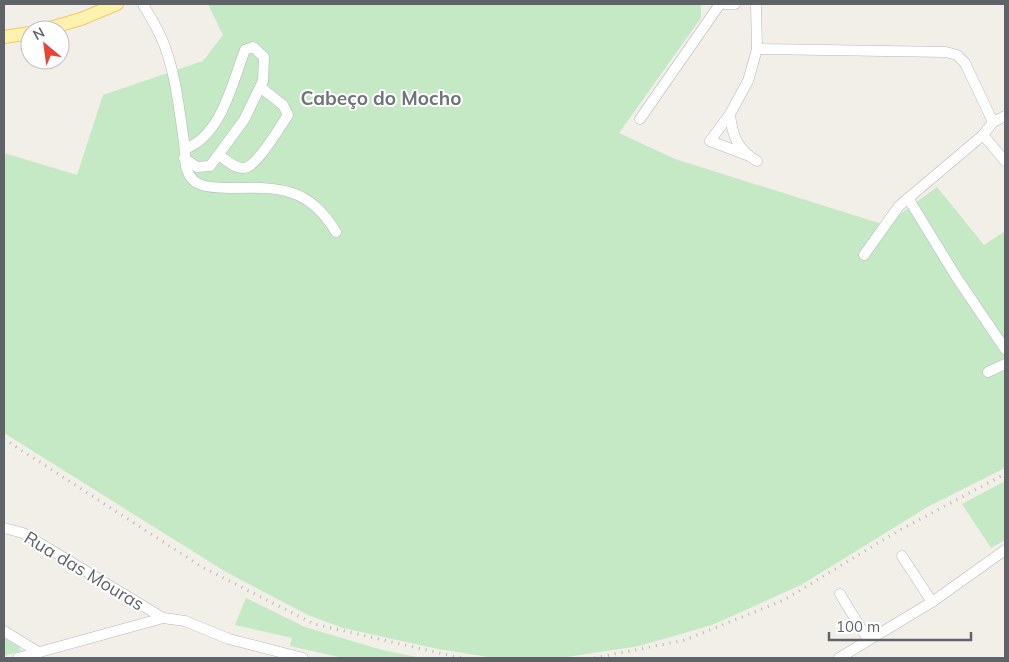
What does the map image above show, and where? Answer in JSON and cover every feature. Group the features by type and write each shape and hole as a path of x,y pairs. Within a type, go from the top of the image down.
{"main road":[{"path":"70,22 117,4"},
{"path":"4,37 20,35"}],"street":[{"path":"143,4 162,38 172,76 186,171 198,183 219,188 294,192 309,200 325,214 336,232"},
{"path":"640,119 720,4"},
{"path":"724,4 735,4"},
{"path":"756,4 757,49 748,81 730,114 710,141 747,155 757,161"},
{"path":"253,47 264,57 263,81 244,120 210,166 198,167 184,154 198,144 214,122 232,89 245,50 253,47"},
{"path":"757,49 946,52 957,55 965,63 993,122"},
{"path":"219,155 232,165 243,168 253,165 288,115 283,105 260,87"},
{"path":"730,114 731,129 737,144 747,155"},
{"path":"864,255 890,216 908,198 984,135 993,122 1005,116"},
{"path":"984,135 1005,161"},
{"path":"908,198 957,278 1005,349"},
{"path":"988,372 1005,364"},
{"name":"Rua das Mouras","path":"4,528 7,527 23,533 162,618"},
{"path":"839,658 932,602 1005,550"},
{"path":"902,556 932,602"},
{"path":"840,594 868,640"},
{"path":"18,658 162,618 185,621 229,638 302,658"},
{"path":"4,631 38,652"}],"green space":[{"path":"208,4 701,4 701,18 619,133 675,159 885,225 937,187 984,245 1005,231 1005,468 929,506 801,585 712,625 639,646 567,657 494,658 438,649 343,628 308,615 226,572 4,433 4,153 77,175 103,95 203,61 223,35"},
{"path":"1005,481 1005,540 991,548 962,504"},
{"path":"246,598 305,627 382,650 422,658 343,658 290,646 292,638 235,625"},
{"path":"4,638 19,647 21,651 4,656"}],"railway":[{"path":"4,439 202,567 314,624 461,658"},
{"path":"594,658 685,640 784,600 898,531 1005,474"}],"district":[{"name":"Cabeço do Mocho","path":"381,98"}]}
